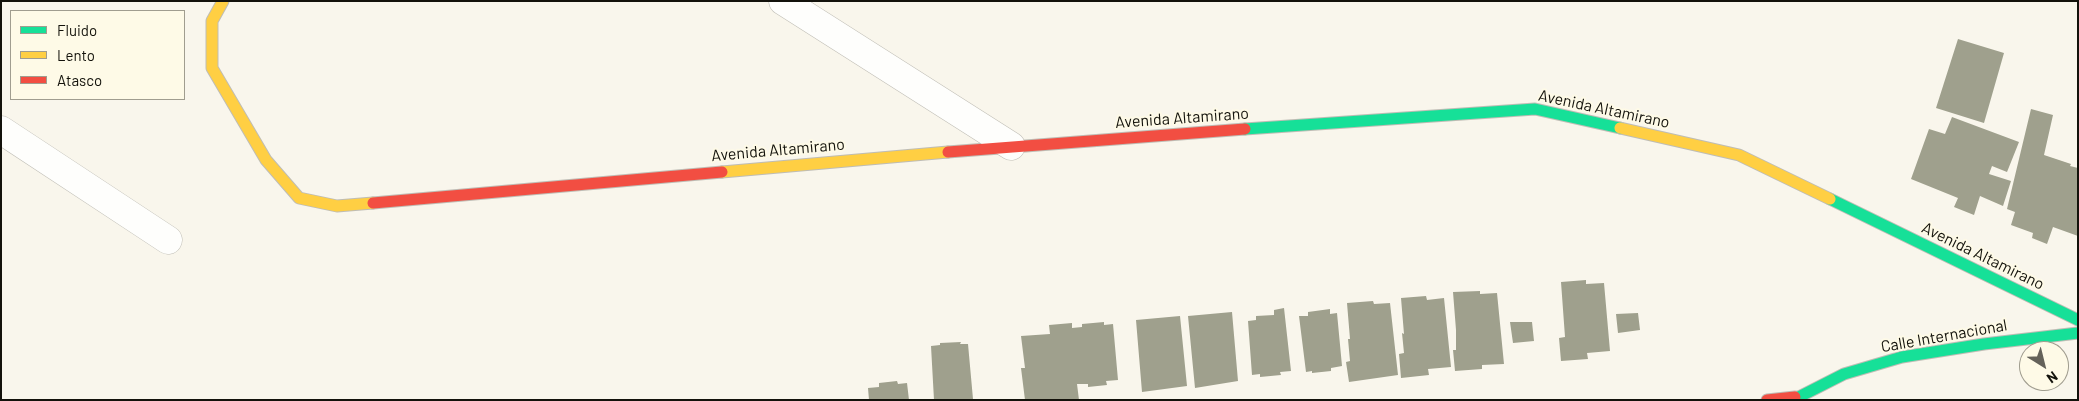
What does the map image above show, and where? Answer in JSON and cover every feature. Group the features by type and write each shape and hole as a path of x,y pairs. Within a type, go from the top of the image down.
{"street":[{"name":"Avenida Altamirano","path":"223,1 212,22 212,68 266,160 299,198 338,206 1011,146 1535,109 1739,155 2078,320"},
{"path":"784,1 1011,146"},
{"path":"1,130 168,240"},
{"name":"Calle Internacional","path":"1767,400 1794,398 1844,374 1902,357 1984,344 2078,333"}],"building":[{"path":"1958,39 2004,53 1984,123 1936,108"},
{"path":"2031,109 2053,115 2044,155 2078,168 2078,236 2053,227 2047,244 2032,238 2033,233 2011,225 2015,212 2007,209"},
{"path":"1952,117 2019,142 2007,172 1992,166 1989,174 2011,181 2003,206 1980,196 1974,215 1954,207 1958,198 1911,179 1929,129 1945,134"},
{"path":"1586,280 1586,284 1604,283 1610,351 1587,353 1588,359 1561,361 1559,338 1565,337 1561,282"},
{"path":"1480,291 1480,294 1497,293 1504,364 1482,365 1482,369 1455,371 1453,350 1456,350 1456,330 1453,292"},
{"path":"1426,296 1427,300 1444,298 1451,367 1428,369 1429,375 1401,378 1399,354 1404,353 1402,333 1404,334 1401,298"},
{"path":"1373,301 1374,304 1390,303 1398,375 1349,382 1346,362 1350,361 1347,303"},
{"path":"1284,308 1291,371 1280,372 1281,375 1260,377 1260,374 1252,375 1248,321 1256,320 1256,316 1274,315 1274,310"},
{"path":"1330,309 1330,314 1337,313 1342,366 1331,368 1331,371 1306,372 1299,316 1308,316 1308,312"},
{"path":"1232,312 1238,381 1195,388 1188,316"},
{"path":"1638,313 1640,330 1618,333 1616,314"},
{"path":"1180,316 1187,386 1142,392 1136,320"},
{"path":"1104,322 1104,325 1113,324 1118,380 1106,381 1107,385 1088,387 1088,384 1077,384 1079,400 1025,400 1021,368 1025,368 1021,336 1050,334 1049,325 1072,323 1072,328 1082,327 1082,324"},
{"path":"1510,322 1532,322 1534,341 1513,343"},
{"path":"961,342 960,344 968,344 973,399 934,400 931,346 940,345 940,343"},
{"path":"897,381 898,384 907,383 909,400 869,400 868,388 879,387 879,383"}],"traffic: fast":[{"path":"1245,129 1535,109 1620,128"},
{"path":"1830,199 2078,320"},
{"path":"1793,400 1844,374 1902,357 1984,344 2078,333"}],"traffic: slow":[{"path":"223,1 212,21 212,68 266,160 299,198 337,206 373,203"},
{"path":"1620,128 1739,155 1830,199"},
{"path":"722,172 948,152"}],"traffic: jam":[{"path":"948,152 1245,129"},
{"path":"373,203 722,172"},
{"path":"1767,400 1795,397"}]}
